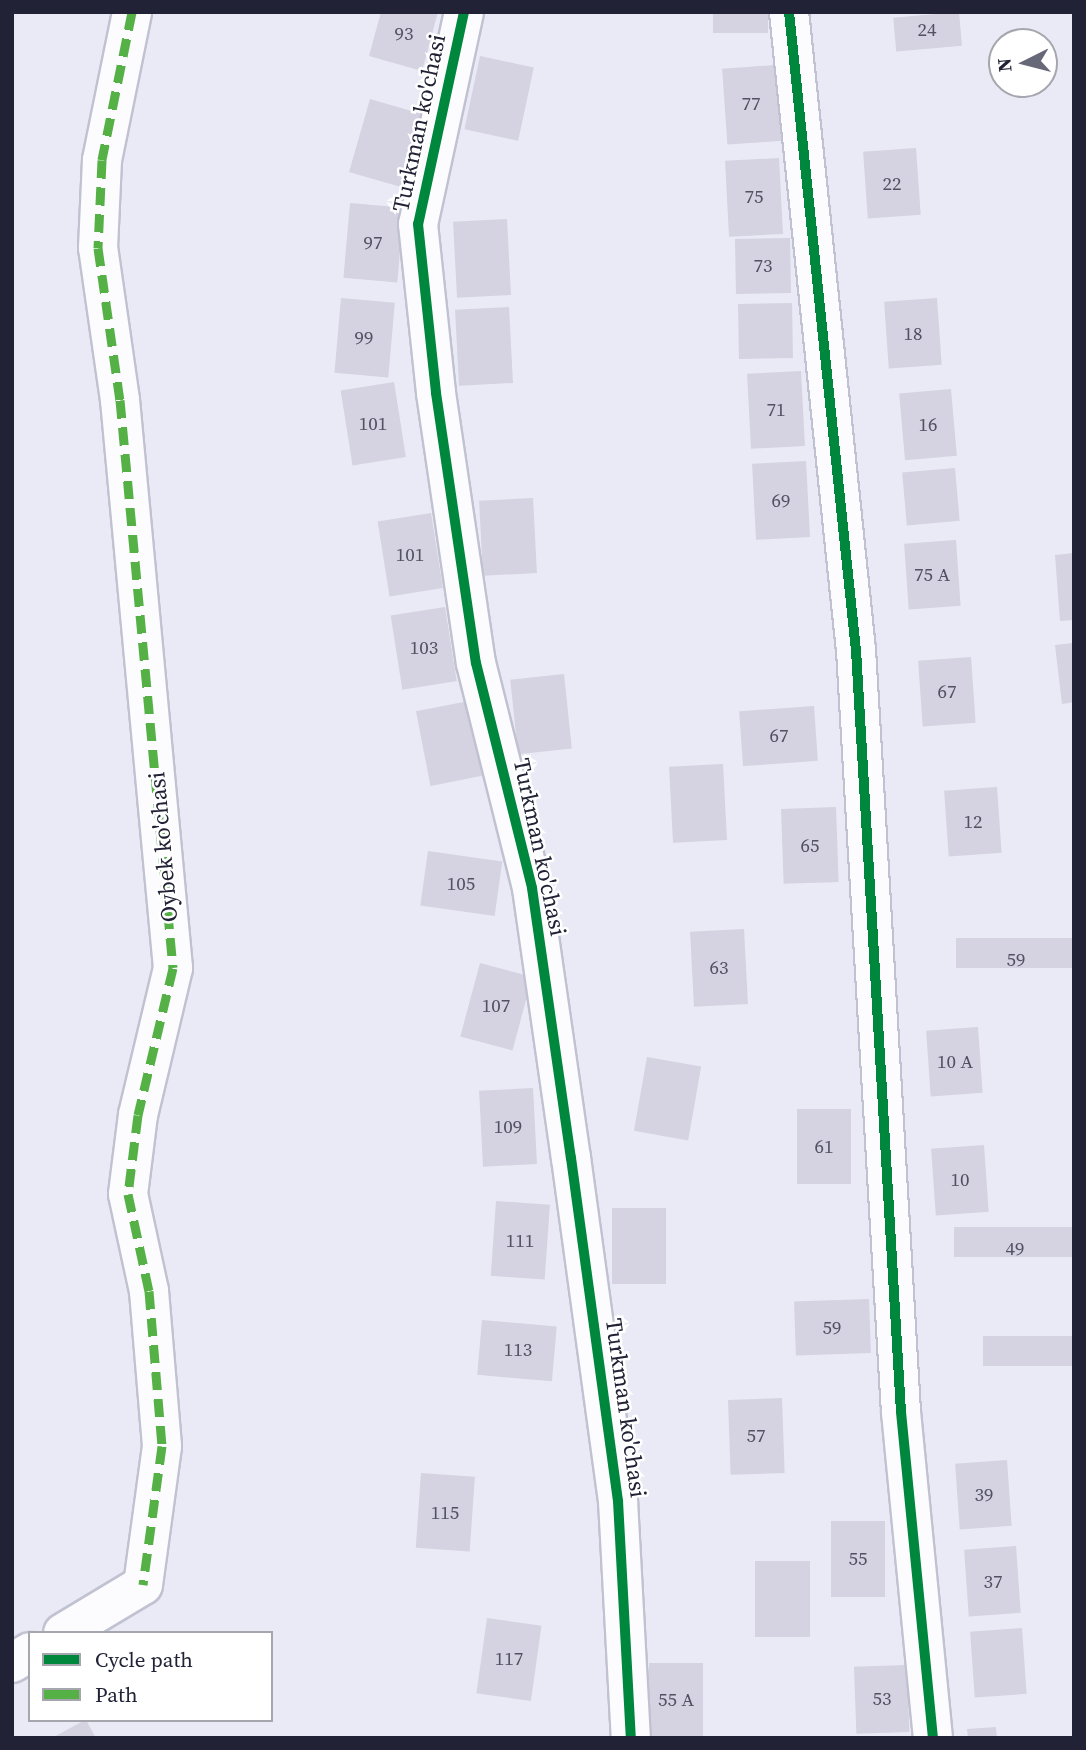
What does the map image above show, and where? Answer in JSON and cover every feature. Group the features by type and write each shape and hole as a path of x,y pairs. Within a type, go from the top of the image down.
{"street":[{"name":"Oybek ko'chasi","path":"66,1631 143,1585 162,1446 149,1291 128,1194 138,1115 173,968 120,400 98,248 102,160 132,12"},
{"name":"Turkman ko'chasi","path":"464,12 418,224 436,393 475,663 532,888 571,1158 618,1501 631,1738"},
{"path":"789,12 856,650 901,1412 933,1738"},
{"path":"12,1663 28,1653"}],"building":[{"path":"381,12 438,12 422,71 369,56"},
{"path":"713,12 768,12 768,33 713,33"},
{"path":"959,12 962,46 896,52 893,18"},
{"path":"480,56 534,67 518,141 464,129"},
{"path":"776,65 781,141 727,145 722,69"},
{"path":"370,99 422,114 401,187 349,172"},
{"path":"916,148 921,215 868,219 863,152"},
{"path":"779,158 783,234 729,237 725,161"},
{"path":"350,203 404,208 397,282 343,278"},
{"path":"507,219 511,295 457,298 453,222"},
{"path":"790,238 791,293 736,294 735,239"},
{"path":"341,298 395,303 388,377 334,373"},
{"path":"937,298 942,365 889,369 884,302"},
{"path":"792,303 793,358 739,359 738,304"},
{"path":"509,307 513,383 459,386 455,310"},
{"path":"801,371 805,446 751,449 747,374"},
{"path":"394,382 406,457 353,466 341,390"},
{"path":"951,389 957,456 905,460 899,394"},
{"path":"806,461 810,537 756,540 752,464"},
{"path":"955,468 960,521 907,525 902,473"},
{"path":"533,498 537,573 483,576 479,501"},
{"path":"431,513 443,588 390,597 378,521"},
{"path":"956,540 961,606 909,609 904,544"},
{"path":"1074,553 1074,620 1060,621 1055,555"},
{"path":"445,607 457,681 402,690 391,616"},
{"path":"1074,643 1074,702 1062,704 1055,645"},
{"path":"971,657 976,723 923,727 918,661"},
{"path":"564,674 572,749 518,754 510,680"},
{"path":"469,701 484,776 430,786 416,711"},
{"path":"814,706 818,761 743,766 739,711"},
{"path":"723,764 727,840 673,843 669,767"},
{"path":"997,787 1002,853 949,857 944,791"},
{"path":"836,807 839,882 784,884 781,809"},
{"path":"428,851 502,861 495,916 420,905"},
{"path":"744,929 748,1004 694,1007 690,932"},
{"path":"956,938 1074,938 1074,968 956,968"},
{"path":"480,963 532,977 512,1050 460,1036"},
{"path":"978,1027 983,1093 931,1096 926,1031"},
{"path":"647,1057 701,1067 688,1140 634,1131"},
{"path":"533,1088 537,1164 483,1167 479,1091"},
{"path":"797,1109 851,1109 851,1184 797,1184"},
{"path":"984,1145 989,1212 936,1216 931,1149"},
{"path":"496,1201 550,1205 545,1280 491,1276"},
{"path":"612,1208 666,1208 666,1284 612,1284"},
{"path":"954,1227 1074,1227 1074,1257 954,1257"},
{"path":"869,1299 871,1353 796,1356 794,1302"},
{"path":"482,1320 557,1327 552,1381 477,1375"},
{"path":"983,1336 1074,1336 1074,1366 983,1366"},
{"path":"782,1398 785,1473 731,1475 728,1400"},
{"path":"1007,1460 1012,1526 960,1529 955,1464"},
{"path":"421,1473 475,1477 470,1552 416,1548"},
{"path":"831,1521 885,1521 885,1597 831,1597"},
{"path":"1016,1546 1021,1613 969,1616 964,1550"},
{"path":"755,1561 810,1561 810,1637 755,1637"},
{"path":"487,1618 541,1626 531,1701 476,1693"},
{"path":"1022,1628 1027,1694 975,1697 970,1632"},
{"path":"649,1663 703,1663 703,1738 649,1738"},
{"path":"907,1665 909,1732 856,1734 854,1667"},
{"path":"81,1722 87,1722 96,1738 52,1738"},
{"path":"996,1727 997,1738 968,1738 967,1729"}],"marked path":[{"path":"132,12 102,160 98,248 120,400 173,968 138,1115 128,1194 149,1291 162,1446 143,1585"}],"cycle path":[{"path":"464,12 418,224 436,393 476,663 532,888 571,1158 618,1501 631,1738"},
{"path":"789,12 856,650 901,1412 933,1738"}]}
